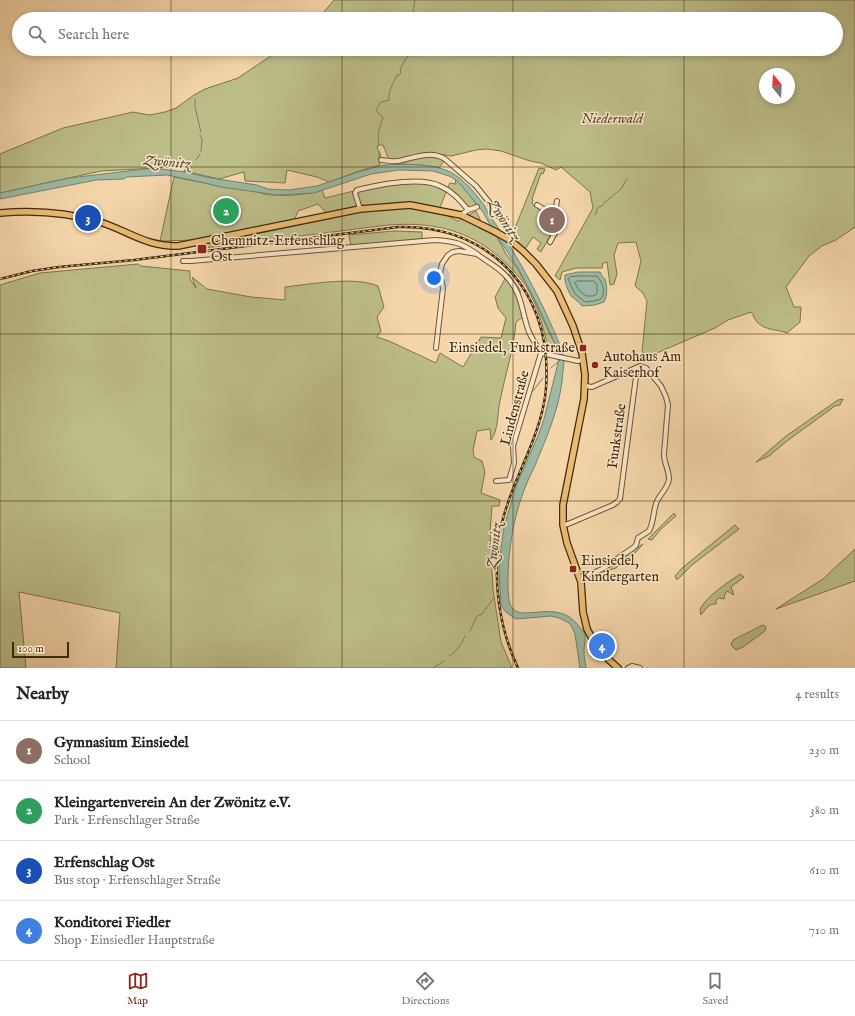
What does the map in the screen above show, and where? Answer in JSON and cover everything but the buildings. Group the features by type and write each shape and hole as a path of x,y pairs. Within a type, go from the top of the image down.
{"main road":[{"path":"0,213 46,213 88,219 154,244 178,246 360,209 410,205 461,215 510,240 536,264 557,291 573,326 584,360 586,386 563,505 563,524 567,543 580,580 583,612 587,629 595,644 618,668"}],"street":[{"path":"381,160 396,161 423,155 440,156 476,186 508,230 510,240"},
{"path":"360,209 355,193 357,190 387,183 416,182 430,183 440,186 451,192 468,210"},
{"path":"557,201 556,207 562,220"},
{"path":"537,205 562,220"},
{"path":"461,215 468,210 477,207"},
{"path":"550,242 562,220"},
{"path":"183,261 435,240 458,243 471,249 491,262 506,276 514,287 521,301 529,332 541,353 578,361 584,360"},
{"path":"436,348 443,288 440,273 442,264 448,255 453,252 459,251 477,254"},
{"name":"Lindenstraße","path":"496,481 509,480 514,462 513,446 541,353"},
{"path":"580,580 602,569 636,546 638,538 649,531 658,499 667,486 669,480 669,471 664,459 668,405 661,386 646,368 640,366 637,369 592,387 586,386"},
{"name":"Funkstraße","path":"563,524 568,524 613,505 620,499 637,369"},
{"path":"628,668 632,666 640,668"}],"green space":[{"name":"Niederwald","path":"334,0 855,0 855,227 836,240 822,246 809,256 786,287 794,307 801,307 800,322 787,333 760,325 751,312 728,320 715,328 650,356 642,352 647,301 643,293 635,286 641,261 636,242 618,243 614,255 617,274 614,284 610,285 607,262 603,263 602,268 576,268 562,272 560,280 555,276 593,208 590,192 561,167 556,170 541,163 530,161 501,151 487,149 476,150 451,156 431,153 389,160 383,145 378,145 377,148 380,153 380,165 329,182 317,177 287,170 285,183 245,181 244,172 219,179 184,171 187,165 176,167 101,171 0,193 0,154 63,128 133,112 149,115 165,112 176,108 205,89 238,78 271,56 843,56 843,12 324,12"},
{"path":"425,156 437,157 444,161 439,168 401,164 401,161"},
{"path":"539,168 545,169 543,174 541,173 532,199 532,204 544,213 544,215 558,222 541,252 537,249 541,243 533,237 525,249 513,239 513,233"},
{"path":"174,177 271,195 294,195 322,190 325,198 387,183 430,183 447,189 450,183 456,184 455,179 465,189 476,204 468,210 447,190 439,210 410,205 329,216 318,204 298,211 292,225 361,212 410,207 444,214 458,221 476,211 480,219 479,228 497,237 506,254 515,265 532,294 550,335 559,350 555,351 548,349 537,308 523,282 497,255 472,238 432,226 403,224 196,249 198,244 195,240 160,241"},
{"path":"394,231 422,232 422,239 351,246 349,235"},
{"path":"138,264 141,266 190,271 190,279 196,288 192,277 207,289 251,297 285,300 285,287 320,283 345,281 368,283 378,286 384,307 377,317 381,331 377,337 436,363 440,353 463,367 481,337 501,338 506,318 498,308 495,297 509,274 520,290 523,317 516,322 494,436 491,440 490,429 477,431 473,450 474,457 482,461 485,472 481,493 500,500 499,506 492,506 490,532 493,590 501,642 512,668 116,668 120,613 19,592 26,668 0,668 0,285 40,273"},
{"path":"843,399 840,405 835,406 769,456 756,462 786,436 838,400"},
{"path":"674,513 676,516 661,529 652,540 648,539"},
{"path":"735,525 739,529 692,565 677,580 675,576 682,568"},
{"path":"643,544 628,561 621,563 616,568 603,572 603,570"},
{"path":"855,549 855,581 776,609 823,579"},
{"path":"740,574 744,577 731,587 734,595 727,591 724,599 719,598 716,600 716,604 709,606 701,615 700,609 708,599"},
{"path":"763,625 766,627 765,631 743,647 736,650 731,645 733,640"}],"water":[{"path":"409,164 443,169 460,178 469,187 484,205 488,214 521,264 539,298 562,350 564,366 562,384 553,421 527,482 517,512 509,558 508,589 510,605 518,612 561,613 570,617 578,625 585,635 584,652 586,668 580,668 575,634 569,623 551,616 516,619 507,613 501,606 499,570 504,527 516,486 544,419 559,359 557,348 553,339 517,266 494,232 483,212 455,179 433,171 399,170 371,174 314,193 277,195 221,187 167,175 96,180 0,199 0,193 69,178 146,169 185,172 211,178 257,185 268,189 289,190 317,186 384,165"},
{"path":"578,272 600,272 605,279 606,285 607,293 604,302 595,305 582,306 572,297 565,280 565,275"}],"waterway":[{"path":"413,12 415,0"},
{"path":"379,145 379,131 383,118 376,110 381,102 389,100 391,87 397,75 401,73 400,69 408,56"},
{"path":"195,99 195,107 201,132"},
{"path":"200,135 202,139 201,151"},
{"path":"379,152 379,159"},
{"name":"Zwönitz","path":"196,160 200,154"},
{"path":"595,215 598,207 602,206 621,189 627,179"},
{"path":"551,368 560,360"},
{"path":"533,391 543,378"},
{"path":"470,631 477,616 482,614 493,599"},
{"path":"449,656 457,650 465,636"},
{"path":"433,668 444,661"}],"railway":[{"path":"0,279 32,271 59,267 134,260 398,227 427,228 454,235 478,246 500,261 518,280 532,303 541,329 546,358 546,392 540,420 508,503 499,538 497,555 497,588 502,621 511,653 518,668"}],"place":[{"name":"Kleingartenverein An der Zwönitz e.V.","path":"226,211"},
{"name":"Erfenschlag Ost","path":"88,218"},
{"name":"Gymnasium Einsiedel","path":"552,220"},
{"name":"Chemnitz-Erfenschlag Ost","path":"202,249"},
{"name":"Einsiedel, Funkstraße","path":"583,348"},
{"name":"Autohaus Am Kaiserhof","path":"595,365"},
{"name":"Einsiedel, Kindergarten","path":"573,569"},
{"name":"Konditorei Fiedler","path":"602,646"}]}
